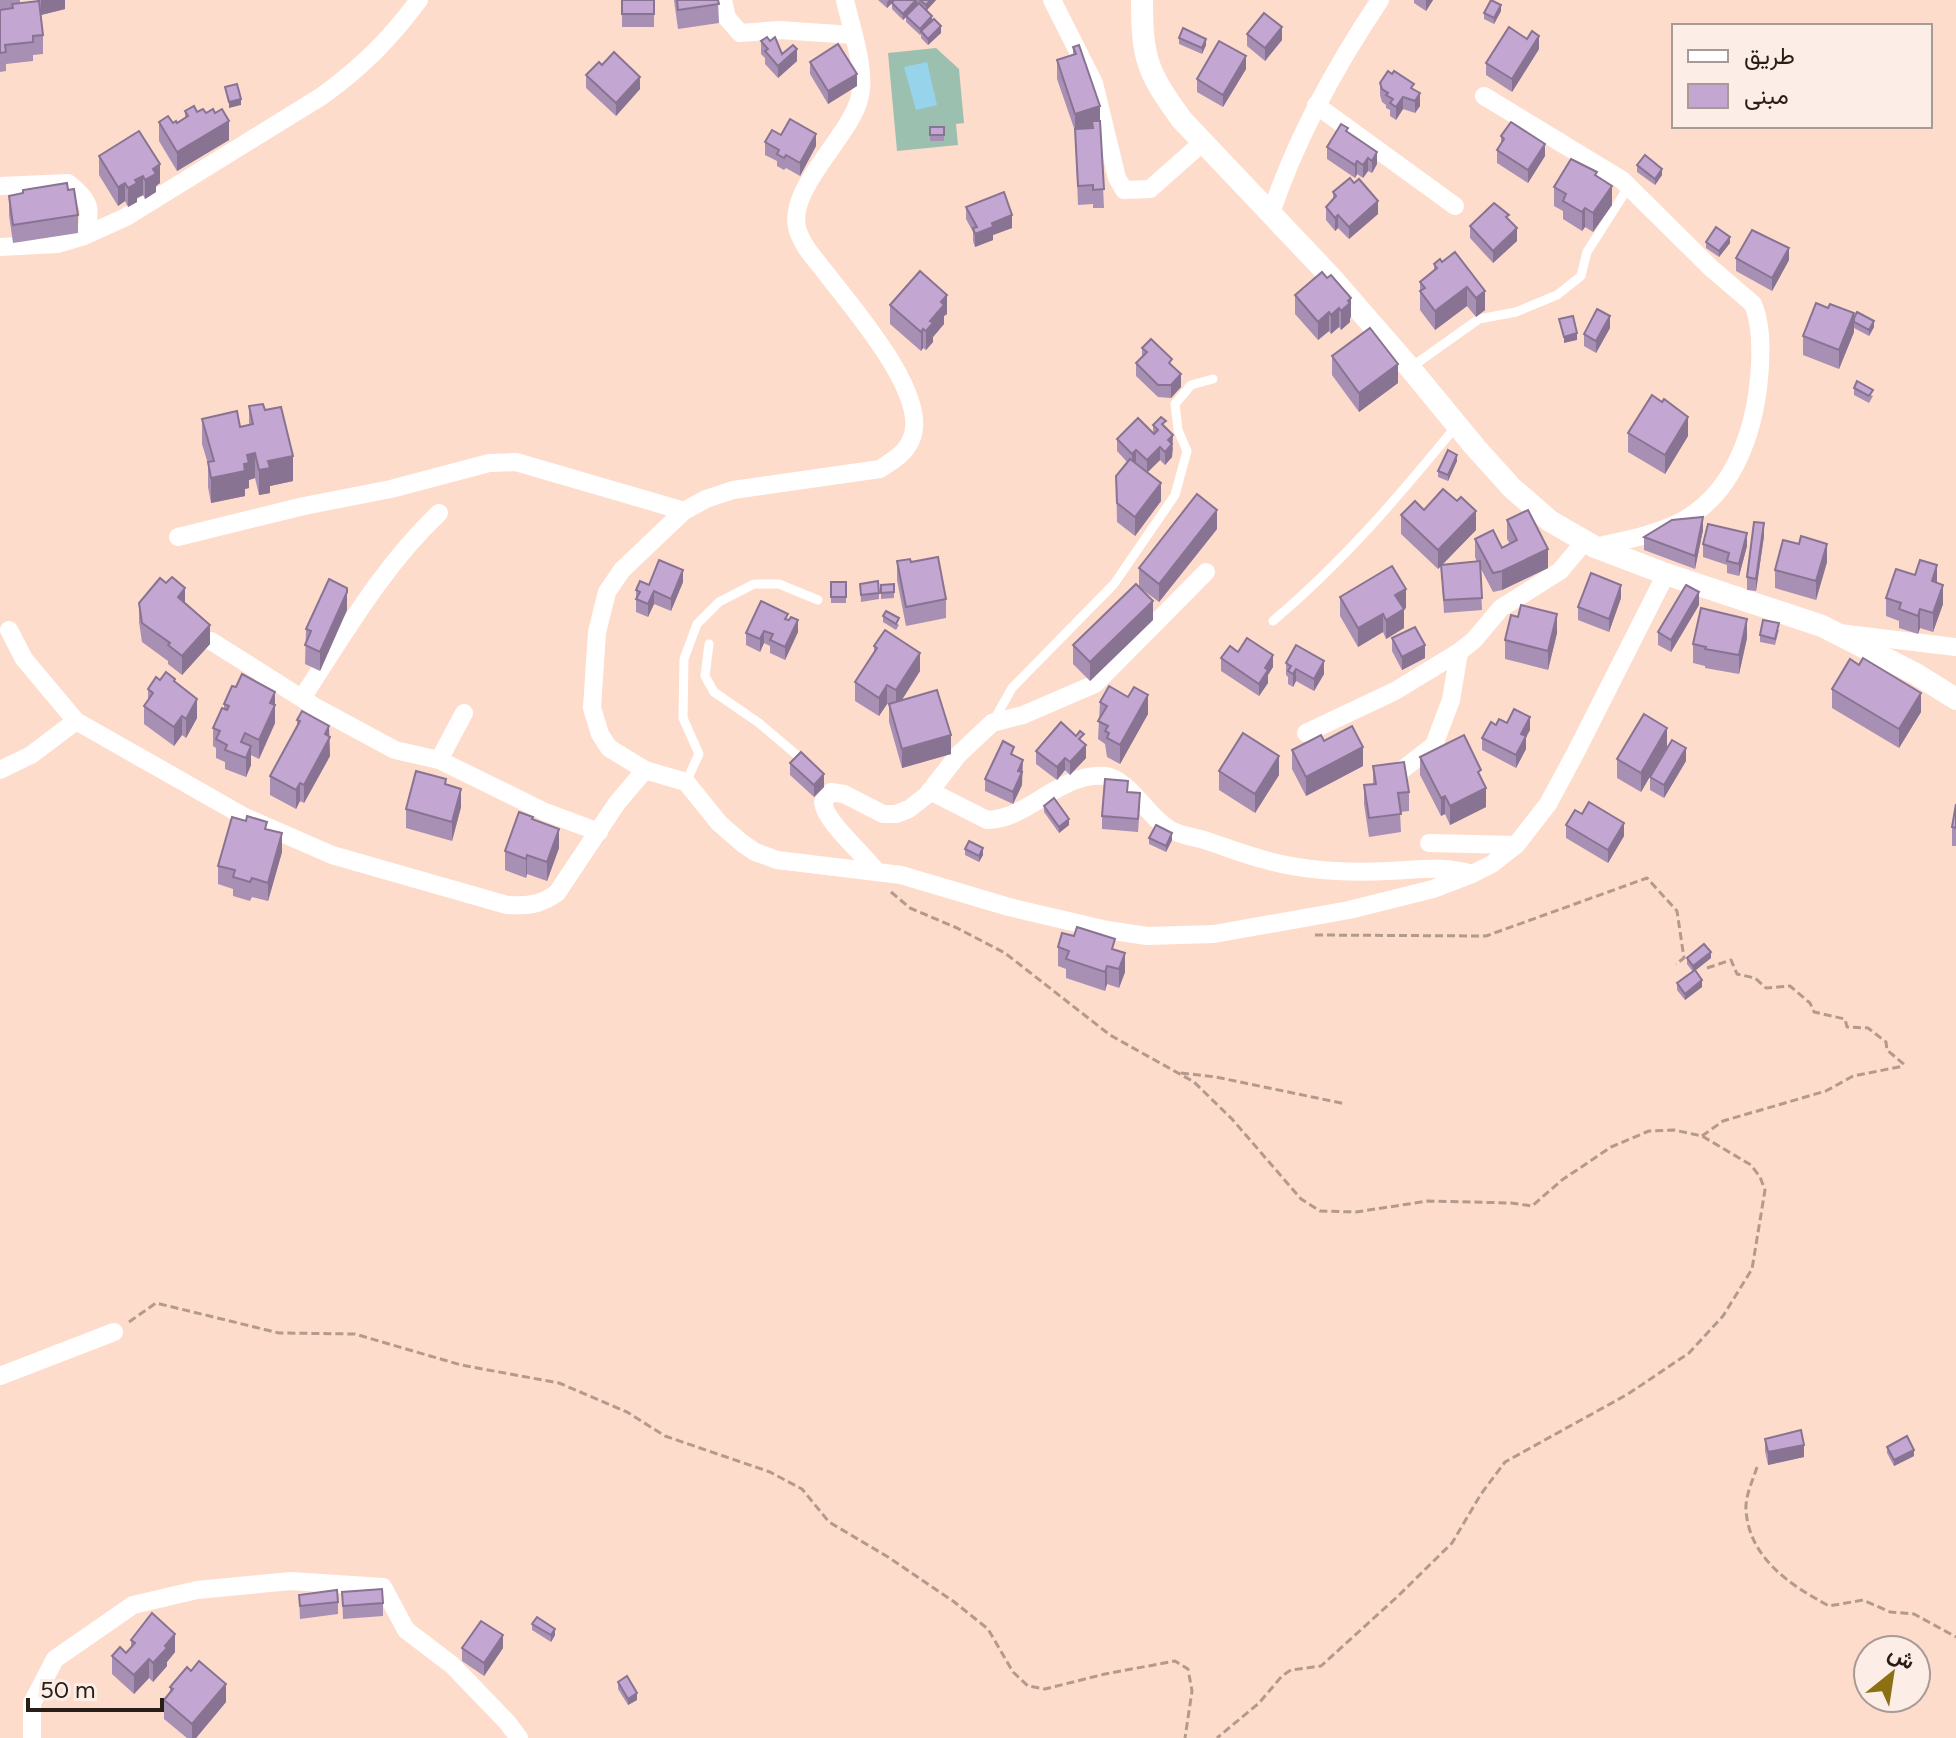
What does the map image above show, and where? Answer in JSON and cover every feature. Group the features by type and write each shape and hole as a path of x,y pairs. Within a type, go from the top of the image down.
{"street":[{"path":"0,247 57,244 126,217 353,74 391,38 419,0"},
{"path":"723,0 727,18 740,33 779,30 853,35"},
{"path":"845,0 862,78 860,100 799,203 797,229 808,251 890,359 907,393 915,419 911,440 897,458 880,469 733,490 684,511 622,570 607,592 597,632 592,708 600,734 609,748 645,770 686,782 719,823 755,852 777,860 918,879 1009,907 1147,936 1214,934 1349,910 1433,889 1492,864 1516,845 1548,804 1666,574"},
{"path":"1052,0 1094,83 1117,178 1124,190 1150,189 1202,143"},
{"path":"1142,0 1142,37 1146,61 1161,91 1202,143 1271,213 1512,488 1550,521 1590,544 1666,574 1836,632 1956,699"},
{"path":"1271,213 1291,155 1316,105 1380,0"},
{"path":"1306,733 1395,691 1459,652 1474,640 1501,608 1560,571 1590,544 1659,531 1686,519 1704,504 1738,459 1752,426 1761,347 1753,304 1711,268 1629,186 1603,167 1484,96"},
{"path":"1316,105 1455,206"},
{"path":"0,186 68,183 83,195 89,207 84,236"},
{"path":"178,537 503,461 544,469 684,511"},
{"path":"302,698 387,571 412,538 439,513"},
{"path":"876,871 824,812 826,787 883,814 896,814 909,809 930,791 958,755 992,723 1023,715 1095,684 1206,572"},
{"path":"9,630 24,659 76,721 245,817 332,855 507,905 543,903 557,893 631,785 645,770"},
{"path":"1836,632 1956,647"},
{"path":"211,641 302,698 395,750 439,760 545,812 599,832"},
{"path":"1402,770 1434,745 1451,700 1459,652"},
{"path":"439,760 464,713"},
{"path":"0,770 31,755 76,721"},
{"path":"930,791 987,820 998,820 1073,781 1105,776 1125,787 1171,831 1264,860 1352,872 1450,868 1472,874"},
{"path":"1429,843 1516,845"},
{"path":"0,1376 114,1332"},
{"path":"32,1738 32,1703 55,1659 133,1605 197,1590 291,1581 383,1587 406,1630 452,1665 519,1738"}],"lane":[{"path":"1410,368 1479,319 1516,312 1557,295 1581,276 1587,252 1629,186"},
{"path":"992,723 1012,688 1114,584 1175,495 1187,451 1178,430 1175,404 1191,385 1213,379"},
{"path":"1273,621 1321,580 1376,523 1457,425"},
{"path":"686,782 699,754 683,718 684,659 697,624 719,602 754,584 779,584 818,600"},
{"path":"709,644 705,676 714,692 759,723 797,754 814,773"}],"path":[{"path":"876,871 891,892 910,908 1005,953 1110,1035 1194,1082 1232,1119 1301,1199 1320,1211 1356,1212 1428,1201 1532,1206 1562,1180 1611,1147 1649,1131 1674,1130 1702,1136 1751,1165 1765,1190 1752,1269 1723,1316 1689,1353 1628,1394 1505,1462 1481,1494 1452,1543 1397,1597 1321,1666 1291,1670 1282,1676 1259,1703 1217,1738"},
{"path":"1307,936 1486,936 1647,878 1677,911 1684,958 1676,964"},
{"path":"1702,1136 1723,1121 1826,1091 1853,1076 1906,1066 1887,1050 1886,1042 1868,1028 1847,1027 1845,1019 1814,1012 1810,1003 1790,986 1766,988 1755,978 1737,974 1731,960 1707,968"},
{"path":"1177,1072 1346,1104"},
{"path":"114,1332 156,1303 279,1333 355,1334 461,1365 559,1383 627,1412 665,1436 770,1472 802,1489 829,1522 901,1566 988,1629 1013,1672 1028,1686 1045,1689 1175,1661 1188,1669 1192,1691 1185,1738"},
{"path":"1757,1467 1746,1508 1751,1536 1764,1558 1790,1582 1829,1606 1863,1600 1890,1612 1914,1614 1956,1637"}],"green space":[{"path":"936,48 959,69 964,123 956,124 958,145 897,151 888,53"}],"water":[{"path":"927,62 937,105 916,110 904,67"}],"building":[{"path":"622,0 654,0 654,14 622,14"},
{"path":"677,0 718,0 719,4 678,10"},
{"path":"894,0 916,0 903,14 892,3"},
{"path":"1491,0 1501,5 1494,18 1484,13"},
{"path":"39,1 43,35 33,36 33,42 5,45 6,52 0,53 0,10 13,8 12,4"},
{"path":"919,3 932,16 920,29 906,16"},
{"path":"1264,13 1282,27 1265,48 1247,34"},
{"path":"934,19 941,26 928,39 921,31"},
{"path":"1509,27 1527,39 1532,31 1539,36 1512,79 1486,63"},
{"path":"1183,28 1206,39 1202,48 1179,38"},
{"path":"767,37 770,41 775,37 782,54 793,45 797,49 778,66 761,41"},
{"path":"1219,41 1246,56 1223,95 1197,79"},
{"path":"838,44 857,74 828,91 810,62"},
{"path":"1079,45 1100,106 1075,114 1057,60 1076,54 1073,47"},
{"path":"614,52 640,77 616,103 586,75 599,62 602,65"},
{"path":"1388,71 1392,74 1394,71 1414,84 1411,88 1420,93 1415,101 1403,97 1396,107 1390,103 1393,99 1386,95 1388,93 1380,83"},
{"path":"237,84 241,99 229,102 225,87"},
{"path":"194,106 197,112 203,109 206,113 222,109 229,121 177,152 159,122 168,116 173,123 177,123 188,116 185,111"},
{"path":"790,119 816,134 800,163 777,154 779,150 765,142 772,130 781,135"},
{"path":"1092,121 1100,121 1104,189 1093,190 1093,185 1078,186 1075,129 1093,128"},
{"path":"1511,122 1545,144 1528,170 1497,150 1504,139 1501,136"},
{"path":"1341,124 1348,128 1346,131 1377,152 1372,161 1368,158 1363,165 1357,161 1355,165 1327,147"},
{"path":"930,127 944,127 944,135 930,135"},
{"path":"139,131 160,164 153,169 156,174 145,180 143,176 135,180 137,183 128,188 125,183 118,187 99,156"},
{"path":"1645,155 1662,169 1655,179 1637,165"},
{"path":"1571,159 1597,172 1595,175 1612,186 1593,213 1585,208 1582,212 1563,201 1566,194 1554,187"},
{"path":"1350,178 1354,183 1359,179 1378,201 1349,227 1326,207 1336,196 1333,192"},
{"path":"67,183 68,190 74,189 78,215 13,225 9,196 23,193 23,190"},
{"path":"1004,192 1012,215 975,234 973,228 977,227 966,207"},
{"path":"1494,203 1509,215 1506,217 1517,228 1493,251 1470,226"},
{"path":"1716,227 1730,237 1719,251 1706,242"},
{"path":"1752,230 1789,248 1772,278 1736,258"},
{"path":"1455,252 1485,291 1476,298 1467,287 1435,311 1420,291 1425,288 1420,282 1437,268 1434,264"},
{"path":"920,271 947,295 941,302 944,305 930,321 933,323 921,332 890,305"},
{"path":"1322,272 1327,278 1331,275 1351,298 1341,311 1339,308 1331,315 1329,312 1318,322 1295,295"},
{"path":"1816,303 1828,308 1830,304 1854,313 1839,350 1803,336"},
{"path":"1597,309 1610,316 1596,341 1584,334"},
{"path":"1857,312 1874,321 1869,330 1854,322"},
{"path":"1573,316 1577,333 1564,337 1559,319"},
{"path":"1370,328 1398,364 1359,393 1332,356"},
{"path":"1151,339 1172,359 1169,363 1181,374 1171,385 1158,385 1136,363 1147,352 1142,348"},
{"path":"1857,381 1873,390 1869,396 1854,388"},
{"path":"1652,395 1662,402 1664,399 1688,417 1665,455 1628,433"},
{"path":"263,404 265,410 281,407 293,456 268,461 270,468 259,470 255,453 247,455 249,463 244,464 245,471 211,478 208,462 214,461 202,419 237,411 240,427 253,424 249,406"},
{"path":"1161,417 1166,421 1162,424 1173,435 1168,440 1172,444 1165,452 1160,447 1147,460 1136,450 1132,454 1117,439 1138,418 1154,434 1158,430 1153,425"},
{"path":"1448,450 1457,455 1448,475 1438,471"},
{"path":"1130,459 1161,483 1135,517 1117,503 1116,476"},
{"path":"1443,489 1457,501 1461,497 1476,511 1438,550 1401,515 1415,501 1424,510"},
{"path":"1197,494 1217,510 1159,584 1139,568"},
{"path":"1528,510 1548,549 1493,573 1475,539 1493,530 1502,548 1517,540 1507,520"},
{"path":"1703,517 1695,556 1644,537 1672,520"},
{"path":"1754,522 1764,523 1756,579 1747,577"},
{"path":"1708,524 1747,533 1739,564 1727,561 1729,553 1703,544"},
{"path":"1801,536 1827,544 1816,581 1775,570 1783,540 1799,544"},
{"path":"938,557 946,599 906,607 897,561"},
{"path":"659,560 683,570 671,599 654,591 648,604 636,599 640,592 636,590 640,581 649,585"},
{"path":"1920,560 1937,565 1932,581 1943,585 1933,613 1920,609 1918,616 1899,609 1901,603 1886,598 1896,569 1915,575"},
{"path":"1480,561 1482,598 1444,600 1441,565"},
{"path":"1392,566 1406,589 1395,595 1404,609 1386,620 1383,614 1358,628 1340,597"},
{"path":"1591,573 1621,585 1609,619 1578,607"},
{"path":"172,577 185,588 178,597 210,625 182,656 142,623 139,603 160,578 166,583"},
{"path":"329,579 347,588 347,592 320,652 305,645 311,631 306,629"},
{"path":"878,581 879,593 861,595 860,584"},
{"path":"831,582 846,582 846,597 831,597"},
{"path":"894,584 894,592 881,593 881,585"},
{"path":"1136,584 1153,601 1090,662 1073,645"},
{"path":"1686,585 1699,592 1671,640 1658,632"},
{"path":"761,601 788,614 785,619 791,617 798,620 785,647 770,640 773,634 764,631 760,639 746,633"},
{"path":"1521,605 1557,614 1548,651 1505,640 1511,615 1518,617"},
{"path":"1701,608 1747,619 1739,655 1693,644"},
{"path":"886,611 899,618 896,624 883,616"},
{"path":"1763,620 1779,623 1775,639 1760,635"},
{"path":"1415,627 1425,645 1402,657 1392,638"},
{"path":"885,630 920,653 896,690 887,685 879,698 855,682"},
{"path":"1247,638 1273,655 1259,684 1221,658 1230,646 1238,652"},
{"path":"1296,645 1324,661 1314,679 1296,669 1293,674 1288,671 1291,666 1286,663"},
{"path":"1863,658 1921,693 1899,729 1832,689 1850,659 1859,665"},
{"path":"166,672 197,699 186,719 182,716 174,727 144,706 153,693 148,689 156,677 160,680"},
{"path":"242,674 275,692 270,703 275,705 259,740 245,733 241,742 251,746 246,758 225,750 227,745 216,739 220,731 213,728 222,708 227,710 229,706 224,704 232,686 236,687"},
{"path":"1109,686 1128,697 1134,687 1148,695 1120,745 1107,738 1109,733 1105,731 1108,726 1098,721 1107,706 1100,702"},
{"path":"937,690 951,735 902,749 889,704"},
{"path":"1514,709 1530,717 1521,734 1526,736 1516,755 1482,738 1491,722 1496,725 1499,719 1507,723"},
{"path":"302,711 329,726 325,734 330,737 304,785 300,783 296,790 270,776 300,721 297,720"},
{"path":"1644,714 1667,728 1641,773 1617,759"},
{"path":"1061,722 1076,736 1080,731 1084,734 1079,739 1086,745 1070,762 1065,758 1057,767 1036,751"},
{"path":"1352,726 1363,747 1306,777 1292,750 1321,735 1324,741"},
{"path":"1243,733 1279,756 1255,794 1219,771"},
{"path":"1464,735 1486,788 1450,806 1445,796 1441,798 1420,757"},
{"path":"1672,740 1686,748 1664,785 1650,777"},
{"path":"1003,741 1014,747 1011,754 1023,760 1018,771 1022,772 1013,792 985,779"},
{"path":"801,752 824,774 814,785 790,763"},
{"path":"1404,762 1409,792 1398,793 1401,814 1369,818 1364,785 1376,784 1373,766"},
{"path":"416,771 446,779 445,784 461,789 452,822 406,809"},
{"path":"1105,779 1128,781 1127,792 1140,793 1138,819 1102,816"},
{"path":"1054,798 1069,819 1059,827 1044,806"},
{"path":"1589,802 1624,823 1608,850 1566,825 1575,810 1582,814"},
{"path":"1956,804 1956,828 1952,827"},
{"path":"519,812 559,829 547,862 527,855 526,859 505,851"},
{"path":"247,816 267,822 265,829 282,833 268,883 233,877 235,870 218,866 232,817 246,821"},
{"path":"1156,825 1172,833 1166,846 1149,838"},
{"path":"969,841 983,848 979,856 965,849"},
{"path":"1077,927 1115,939 1112,949 1125,953 1119,969 1107,966 1105,972 1066,959 1069,951 1058,947 1062,933 1074,936"},
{"path":"1704,944 1711,952 1693,966 1687,958"},
{"path":"1695,970 1702,980 1685,994 1677,983"},
{"path":"1801,1430 1804,1445 1768,1452 1765,1439"},
{"path":"1907,1436 1914,1450 1894,1460 1887,1447"},
{"path":"382,1589 383,1603 343,1606 342,1592"},
{"path":"337,1590 338,1602 300,1606 299,1595"},
{"path":"152,1613 175,1634 153,1663 149,1659 134,1675 112,1656 120,1647 126,1653 135,1643 131,1640"},
{"path":"537,1617 555,1629 551,1635 532,1624"},
{"path":"481,1621 503,1635 484,1663 462,1648"},
{"path":"199,1661 226,1684 192,1724 164,1700 173,1689 170,1687 187,1667 191,1671"},
{"path":"627,1676 637,1693 628,1699 618,1682"}]}
